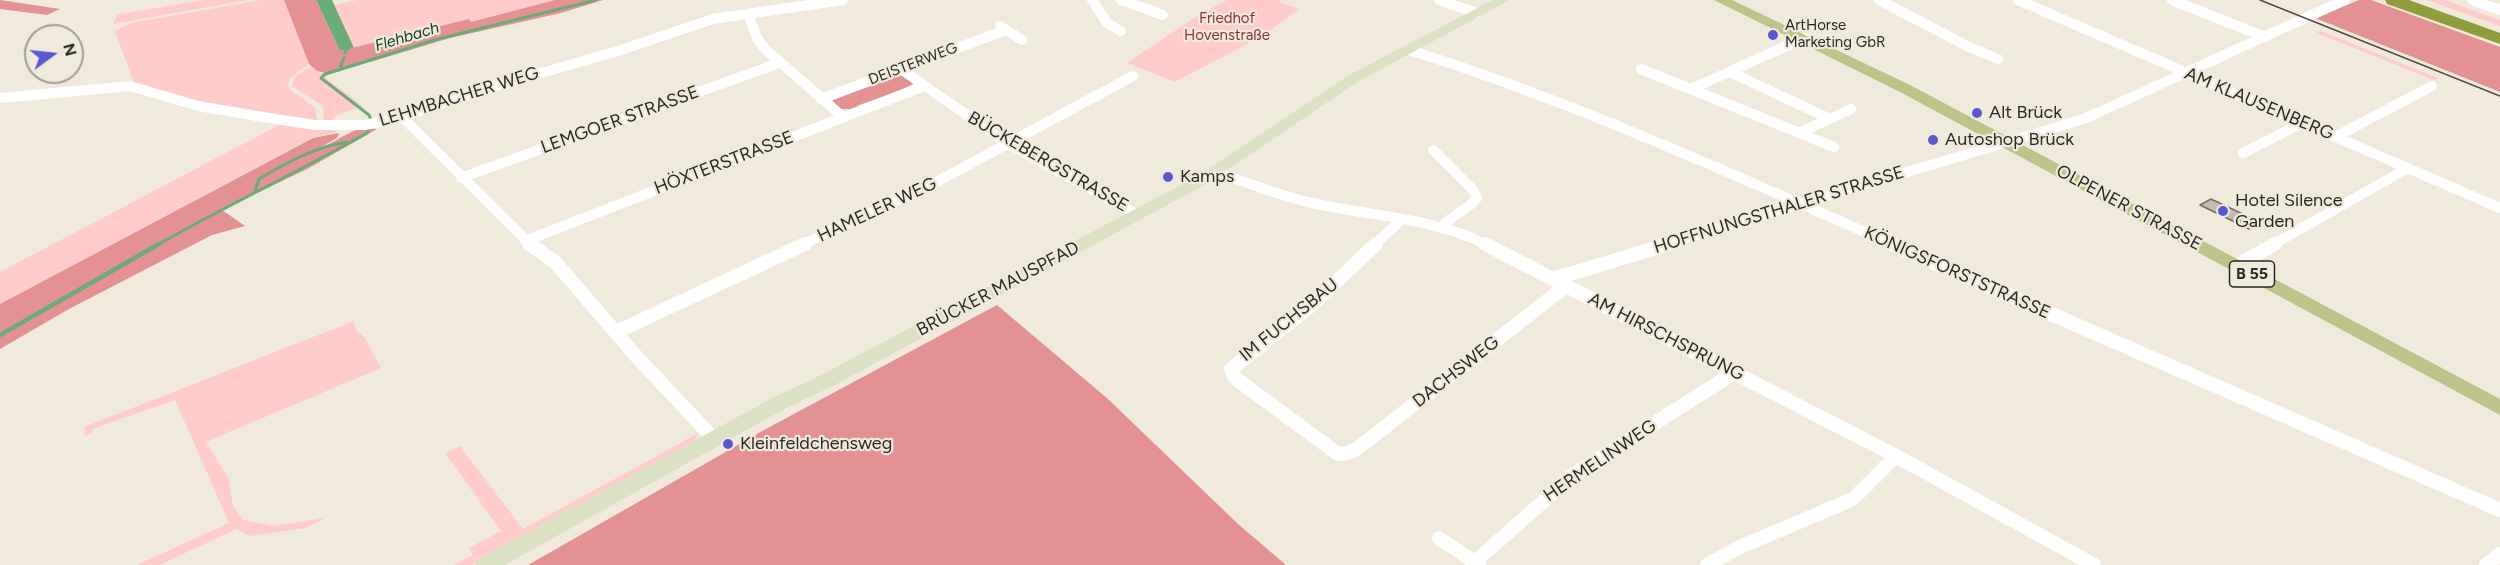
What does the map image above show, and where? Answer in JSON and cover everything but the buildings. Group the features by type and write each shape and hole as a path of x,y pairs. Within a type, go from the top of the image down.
{"highway":[{"path":"2393,0 2500,39"},
{"path":"2412,0 2500,32"}],"main road":[{"name":"BRÜCKER MAUSPFAD","path":"486,565 714,439 1216,172 1353,78 1503,0"},
{"name":"OLPENER STRASSE","path":"1721,0 1804,38 2004,142 2500,408"}],"street":[{"name":"LEHMBACHER WEG","path":"0,98 130,86 198,106 275,119 315,125 370,124 402,117 486,88 618,51 713,19 843,0"},
{"path":"1092,0 1107,23 1121,31"},
{"path":"1121,0 1163,15"},
{"path":"1439,0 1477,13"},
{"path":"1878,0 1969,47 1998,59"},
{"name":"AM KLAUSENBERG","path":"2018,0 2500,208"},
{"path":"2172,0 2265,37"},
{"name":"HOFFNUNGSTHALER STRASSE","path":"1553,279 2096,115 2184,72 2345,0"},
{"path":"2472,0 2500,10"},
{"path":"748,14 757,38 779,63 842,116"},
{"name":"DEISTERWEG","path":"821,99 902,70 913,63 1002,28 1022,40"},
{"path":"1691,89 1804,38"},
{"name":"KÖNIGSFORSTSTRASSE","path":"1409,50 1482,72 1543,94 2500,510"},
{"name":"LEMGOER STRASSE","path":"460,178 779,63"},
{"path":"1641,69 1834,147"},
{"name":"BÜCKEBERGSTRASSE","path":"902,70 1009,144 1136,214"},
{"path":"1730,72 1830,119"},
{"name":"HAMELER WEG","path":"616,332 931,185 1133,76"},
{"name":"HÖXTERSTRASSE","path":"525,241 924,86"},
{"path":"2335,137 2432,86"},
{"path":"1799,133 1851,109"},
{"path":"402,117 525,241 555,262 714,439"},
{"path":"2243,153 2302,123"},
{"path":"1433,150 1473,190 1477,198 1474,203 1447,217 1441,228"},
{"path":"2236,266 2408,168"},
{"name":"AM HIRSCHSPRUNG","path":"1216,172 1307,202 1441,228 1471,237 1896,456 2094,565"},
{"name":"IM FUCHSBAU","path":"1344,454 1338,454 1327,448 1235,378 1231,369 1314,303 1400,221"},
{"name":"DACHSWEG","path":"1344,454 1358,448 1566,286"},
{"name":"HERMELINWEG","path":"1439,538 1477,564 1539,503 1573,475 1734,373"},
{"path":"1707,565 1740,547 1852,499 1896,456"},
{"path":"2486,565 2500,554"}],"green space":[{"path":"202,0 248,0 113,24 117,15"},
{"path":"261,0 284,0 309,64 290,78 287,87 315,108 318,123 202,105 134,83 115,31 130,23"},
{"path":"357,0 555,0 471,22 469,19 354,48 334,5"},
{"name":"Friedhof Hovenstraße","path":"1227,0 1282,0 1279,2 1300,9 1257,39 1175,82 1127,63 1194,18"},
{"path":"2427,0 2445,0 2500,20 2500,26"},
{"path":"2321,31 2438,78 2434,80 2317,33"},
{"path":"312,66 317,71 330,74 326,78 363,106 337,115 329,123 324,123 323,106 292,86 294,77"},
{"path":"283,123 331,129 337,132 312,138 0,304 0,272"},
{"path":"354,321 354,327 364,337 381,368 206,442 229,479 233,506 243,520 274,526 325,518 306,528 249,536 237,529 159,565 137,565 229,523 175,400 92,429 92,433 85,436 84,427"},
{"path":"699,433 693,443 472,565 454,565 473,555 469,548 501,531 445,453 460,446 523,529"}],"shaded area":[{"path":"0,0 60,9 47,15 0,9"},
{"path":"284,0 316,0 340,51 469,19 471,22 555,0 603,0 561,13 450,38 330,74 317,71 309,64"},
{"path":"316,0 332,0 354,48 340,51"},
{"path":"2359,0 2371,0 2500,47 2500,92 2315,18"},
{"path":"896,75 906,76 913,84 901,91 859,105 855,109 841,109 833,102 833,100"},
{"path":"367,128 377,129 309,168 222,210 245,226 212,235 69,309 0,349 0,304 313,138 339,133 337,138 321,147 355,131"},
{"path":"997,305 1108,399 1238,524 1286,565 528,565 764,430"}],"waterway":[{"name":"Flehbach","path":"339,70 438,39 596,0"},
{"path":"345,53 347,49"},
{"path":"339,70 344,58"},
{"name":"Flehbach","path":"157,245 367,133 372,122 369,115 321,78 325,74 339,70"},
{"name":"Flehbach","path":"255,191 259,179 280,167 312,151 347,142"},
{"name":"Flehbach","path":"0,335 159,244"}],"tram line":[{"path":"2260,0 2500,96"}],"place":[{"name":"ArtHorse Marketing GbR","path":"1773,35"},
{"name":"Alt Brück","path":"1977,113"},
{"name":"Autoshop Brück","path":"1933,140"},
{"name":"Kamps","path":"1168,177"},
{"name":"Hotel Silence Garden","path":"2223,211"},
{"name":"Kleinfeldchensweg","path":"728,444"}]}
